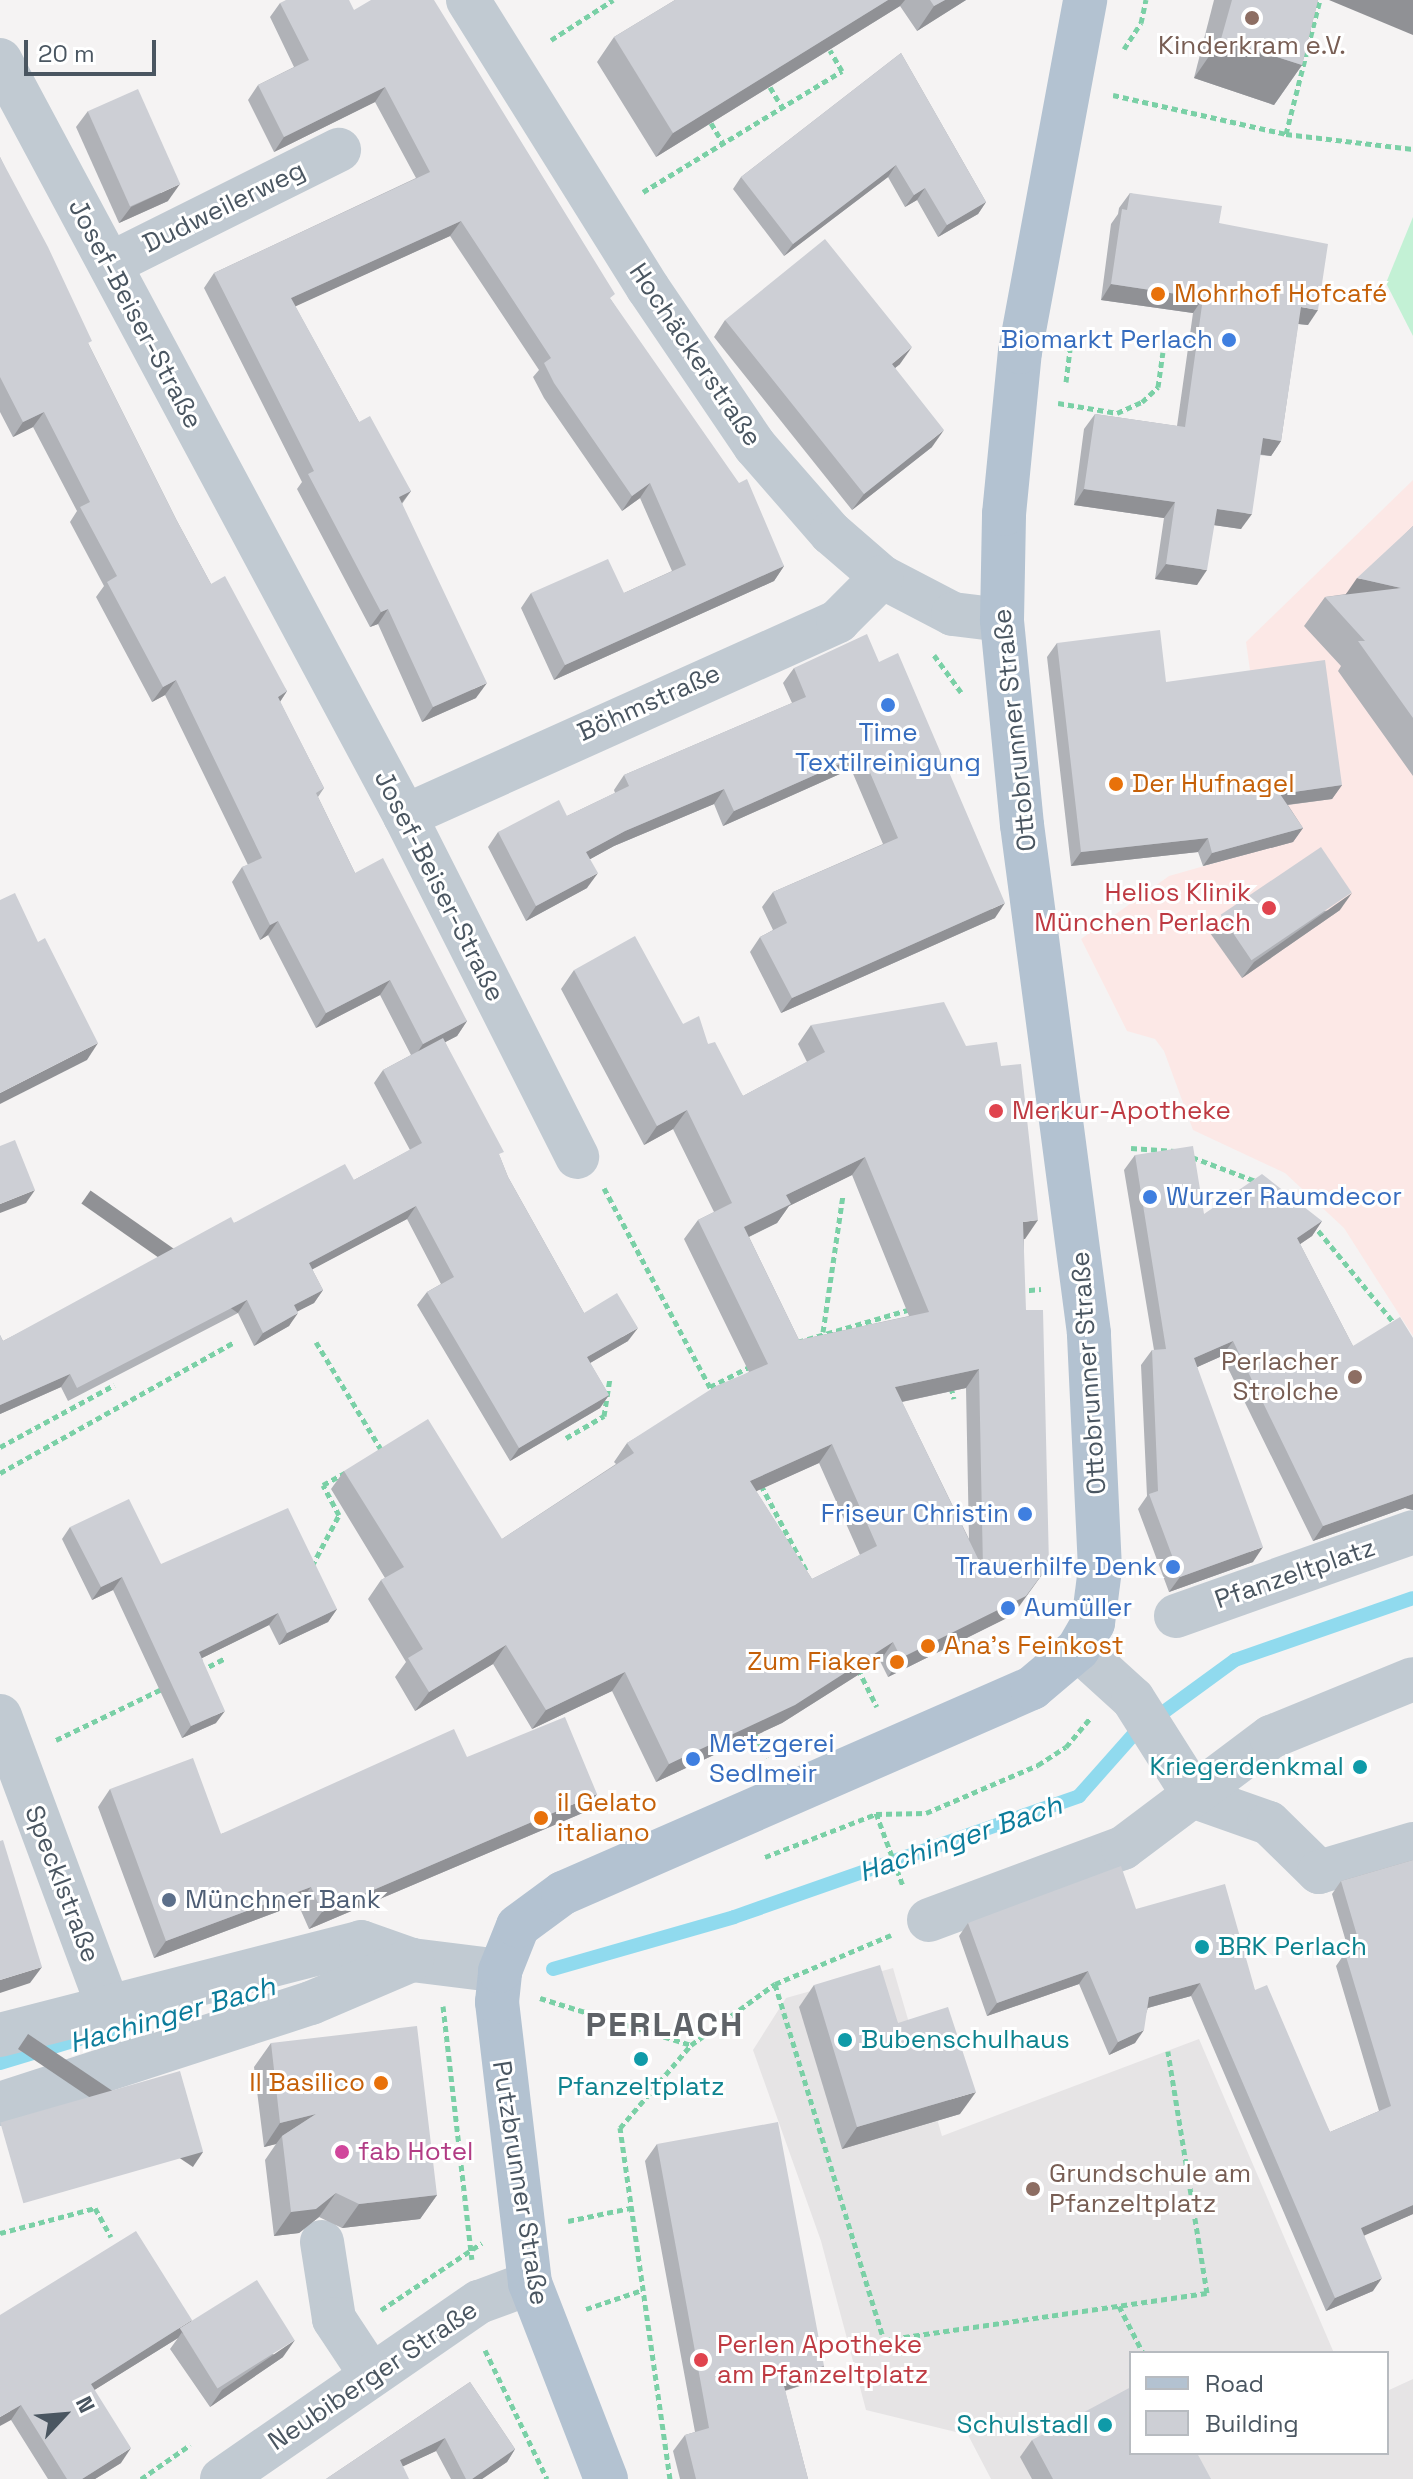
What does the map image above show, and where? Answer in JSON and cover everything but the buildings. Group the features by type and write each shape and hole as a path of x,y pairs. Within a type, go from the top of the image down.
{"main road":[{"name":"Ottobrunner Straße","path":"1078,1649 1093,1623 1100,1569 1089,1333 1021,811 1002,620 1004,514 1016,395 1085,0"},
{"path":"500,1971 518,1926 563,1893 1020,1694 1055,1673 1078,1649"},
{"name":"Putzbrunner Straße","path":"500,1971 500,2046 530,2283 606,2479"}],"street":[{"name":"Hochäckerstraße","path":"468,0 648,288 755,446 831,533 882,577 953,614 1002,620"},
{"name":"Josef-Beiser-Straße","path":"0,60 405,816 577,1157"},
{"name":"Dudweilerweg","path":"110,264 339,150"},
{"name":"Böhmstraße","path":"405,816 838,621 882,577"},
{"name":"Pfanzeltplatz","path":"1176,1616 1413,1532"},
{"path":"1078,1649 1113,1707 1171,1755 1195,1797 1269,1823 1319,1872 1413,1844"},
{"path":"929,1920 1123,1848 1271,1737 1413,1679"},
{"name":"Specklstraße","path":"0,1716 108,2006"},
{"path":"0,2035 361,1942 428,1962 500,1971"},
{"path":"0,2104 428,1962"},
{"path":"322,2242 334,2319 371,2375"},
{"name":"Neubiberger Straße","path":"222,2479 479,2302 530,2283"}],"path":[{"path":"551,40 613,0"},
{"path":"1120,56 1141,23 1146,0"},
{"path":"1286,134 1320,0"},
{"path":"643,192 842,71 830,50"},
{"path":"1106,109 1111,81"},
{"path":"770,87 782,107"},
{"path":"1109,94 1286,134 1413,149"},
{"path":"711,123 723,143"},
{"path":"1061,418 1073,326"},
{"path":"1016,395 1117,413 1142,402 1158,387 1163,352"},
{"path":"1131,1148 1173,1150 1261,1183"},
{"path":"577,1157 604,1189 717,1401"},
{"path":"823,1332 843,1195"},
{"path":"1307,1218 1398,1327"},
{"path":"1004,1292 1046,1292 1044,1277"},
{"path":"785,1348 823,1332 921,1307"},
{"path":"0,1473 234,1342"},
{"path":"316,1342 385,1450 372,1457"},
{"path":"710,1387 760,1361"},
{"path":"948,1372 954,1399"},
{"path":"566,1438 604,1416 610,1379"},
{"path":"0,1447 114,1385"},
{"path":"310,1570 339,1515 323,1485 360,1464"},
{"path":"754,1471 813,1584"},
{"path":"850,1654 879,1710"},
{"path":"196,1672 224,1659"},
{"path":"16,1760 168,1686"},
{"path":"865,1716 894,1704"},
{"path":"760,1859 876,1814 926,1813 1038,1765 1066,1747 1113,1707"},
{"path":"748,1720 767,1758"},
{"path":"753,1765 781,1752"},
{"path":"887,1839 903,1885"},
{"path":"670,2479 620,2128 691,2045 775,1984 929,1920"},
{"path":"428,1962 441,1982 470,2247"},
{"path":"500,1971 542,2000 691,2045"},
{"path":"775,1984 884,2340 1207,2293 1168,2051"},
{"path":"542,2000 543,1991"},
{"path":"448,2051 459,2049"},
{"path":"0,2233 95,2208 111,2237"},
{"path":"552,2225 630,2208"},
{"path":"464,2210 475,2209"},
{"path":"578,2312 642,2290"},
{"path":"1119,2306 1142,2351"},
{"path":"486,2354 547,2479"}],"shaded area":[{"name":"Helios Klinik München Perlach","path":"1413,480 1413,1336 1344,1228 1285,1173 1193,1130 1164,1051 1155,1039 1127,1031 1081,939 1169,876 1275,846 1246,642"},
{"name":"Grundschule am Pfanzeltplatz","path":"893,1968 942,2136 1199,2039 1333,2351 1129,2351 1129,2455 1389,2455 1389,2390 1413,2379 1413,2479 991,2479 968,2435 866,2410 821,2241 753,2050 786,1998"}],"green space":[{"path":"1413,217 1413,336 1386,283"}],"waterway":[{"name":"Hachinger Bach","path":"553,1969 734,1917 1079,1796 1135,1733 1235,1660 1413,1598"},
{"name":"Hachinger Bach","path":"0,2063 126,2025"}],"place":[{"name":"Kinderkram e.V.","path":"1252,18"},
{"name":"Mohrhof Hofcafé","path":"1158,294"},
{"name":"Biomarkt Perlach","path":"1229,340"},
{"name":"Time Textilreinigung","path":"888,705"},
{"name":"Der Hufnagel","path":"1116,784"},
{"name":"Helios Klinik München Perlach","path":"1269,908"},
{"name":"Merkur-Apotheke","path":"996,1111"},
{"name":"Wurzer Raumdecor","path":"1150,1197"},
{"name":"Perlacher Strolche","path":"1355,1377"},
{"name":"Friseur Christin","path":"1025,1514"},
{"name":"Trauerhilfe Denk","path":"1173,1567"},
{"name":"Aumüller","path":"1008,1608"},
{"name":"Ana's Feinkost","path":"928,1646"},
{"name":"Zum Fiaker","path":"897,1662"},
{"name":"Metzgerei Sedlmeir","path":"693,1759"},
{"name":"Kriegerdenkmal","path":"1360,1767"},
{"name":"il Gelato italiano","path":"541,1818"},
{"name":"Münchner Bank","path":"169,1900"},
{"name":"BRK Perlach","path":"1202,1947"},
{"name":"Bubenschulhaus","path":"845,2040"},
{"name":"Pfanzeltplatz","path":"641,2059"},
{"name":"Il Basilico","path":"381,2083"},
{"name":"fab Hotel","path":"342,2152"},
{"name":"Grundschule am Pfanzeltplatz","path":"1033,2189"},
{"name":"Perlen Apotheke am Pfanzeltplatz","path":"701,2360"},
{"name":"Schulstadl","path":"1105,2425"}],"district":[{"name":"PERLACH","path":"665,2025"}]}
